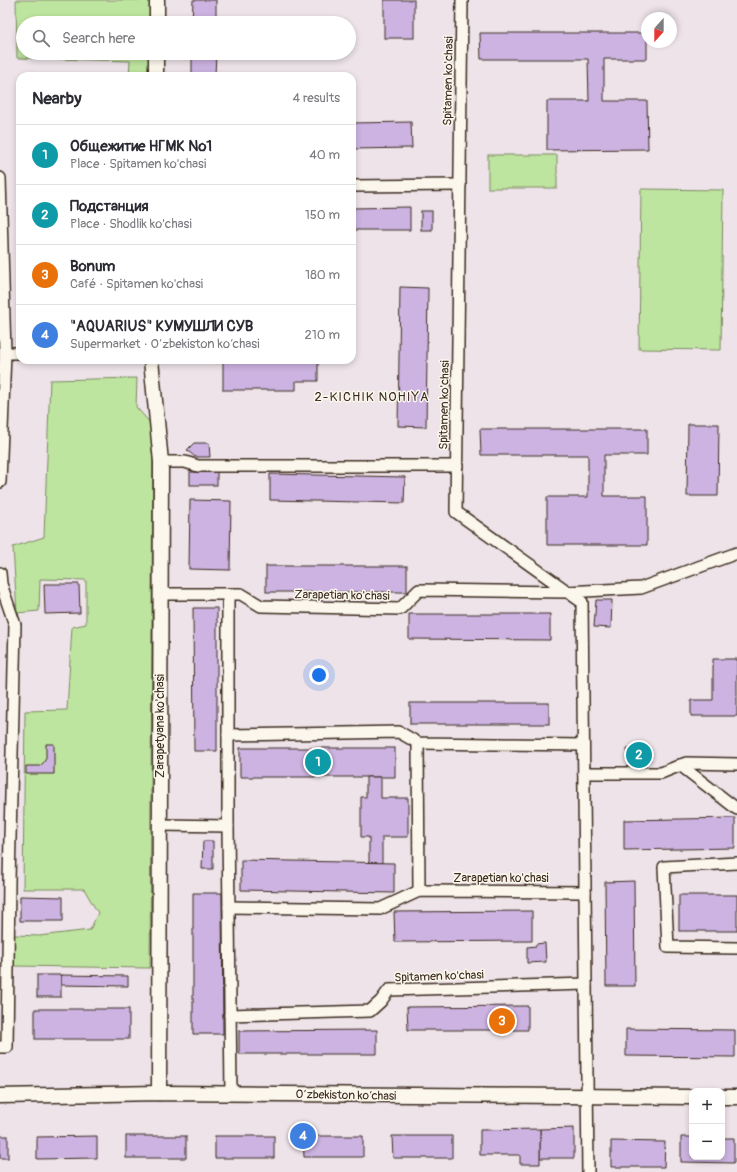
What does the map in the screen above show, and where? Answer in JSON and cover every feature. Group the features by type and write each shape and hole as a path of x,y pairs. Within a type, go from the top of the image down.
{"street":[{"path":"156,16 157,0"},
{"name":"Spitamen ko'chasi","path":"462,0 456,512 582,602 588,1172"},
{"path":"156,60 156,72"},
{"path":"0,178 5,353 0,482"},
{"path":"356,186 460,185"},
{"path":"5,353 16,353"},
{"name":"Zarapetyana ko'chasi","path":"151,364 161,462 158,1093"},
{"path":"161,462 185,462 198,466 456,466"},
{"name":"Zarapetian ko'chasi","path":"160,594 241,594 261,606 400,609 419,590 567,592 641,588 737,553"},
{"path":"0,573 15,625 4,881 7,1046 0,1047"},
{"path":"228,594 228,826 231,1094"},
{"path":"228,735 399,732 418,743 583,745"},
{"path":"418,743 419,891"},
{"path":"584,772 661,773 686,763 737,764"},
{"path":"680,766 737,809"},
{"path":"160,825 228,826"},
{"path":"737,863 664,867 668,947 737,948"},
{"name":"Zarapetian ko'chasi","path":"229,908 380,909 419,891 585,892"},
{"name":"Spitamen ko'chasi","path":"230,1015 370,1011 381,1001 389,990 586,984"},
{"name":"O‘zbekiston ko‘chasi","path":"0,1096 158,1093 689,1097"},
{"path":"725,1097 737,1097"}],"green space":[{"path":"16,0 151,0 151,16 16,16"},
{"path":"92,60 151,60 151,72 129,72 130,61"},
{"path":"488,155 557,155 557,188 488,188"},
{"path":"641,189 723,190 721,350 639,349"},
{"path":"137,378 136,407 153,426 150,968 14,966 14,935 39,936 90,930 98,913 84,889 23,889 25,711 67,710 72,627 86,624 86,580 40,579 39,611 17,613 13,547 44,537 50,380"}],"building":[{"path":"193,0 216,0 216,16 192,16"},
{"path":"384,0 414,0 414,38 384,38"},
{"path":"480,33 641,33 641,48 647,48 647,59 604,59 604,101 647,101 648,149 547,150 547,101 589,101 588,59 481,59"},
{"path":"192,60 216,60 215,72 192,72"},
{"path":"411,122 412,148 356,149 356,123"},
{"path":"410,207 410,230 356,230 356,208"},
{"path":"421,211 432,211 432,230 421,230"},
{"path":"400,287 428,288 426,427 398,426"},
{"path":"223,364 318,364 318,381 296,381 296,390 223,390"},
{"path":"688,424 719,424 718,496 687,496"},
{"path":"480,429 647,429 647,455 604,455 604,496 647,496 647,545 547,545 547,497 588,497 588,455 481,455"},
{"path":"194,443 209,443 210,457 195,457 187,450"},
{"path":"190,472 217,472 217,485 190,485"},
{"path":"270,474 405,477 404,503 270,500"},
{"path":"190,500 231,501 230,570 189,569"},
{"path":"266,566 407,566 407,592 266,592"},
{"path":"44,584 79,584 80,613 45,614"},
{"path":"596,600 612,600 611,628 594,627"},
{"path":"193,608 217,608 217,751 194,751"},
{"path":"409,614 550,614 550,640 409,639"},
{"path":"713,659 737,659 737,716 691,716 691,700 713,700"},
{"path":"410,703 549,703 549,724 410,724"},
{"path":"46,744 54,744 54,774 26,774 26,766 40,766 44,762 46,758"},
{"path":"240,748 395,748 395,777 240,777"},
{"path":"627,748 650,748 650,761 628,762"},
{"path":"366,777 381,777 381,798 408,798 408,837 382,837 382,863 369,863 369,837 361,837 361,797 366,797"},
{"path":"735,818 735,848 624,850 624,820"},
{"path":"203,841 213,841 213,869 202,869"},
{"path":"241,860 394,863 394,893 241,890"},
{"path":"634,881 635,986 606,986 605,882"},
{"path":"193,893 222,893 223,1034 193,1034"},
{"path":"679,895 737,895 737,931 679,931"},
{"path":"20,896 63,897 63,921 20,921"},
{"path":"532,911 532,941 395,942 394,912"},
{"path":"545,943 546,962 527,963 527,947"},
{"path":"37,975 61,975 61,997 37,997"},
{"path":"61,975 128,976 128,986 61,985"},
{"path":"528,1006 528,1030 408,1030 407,1007"},
{"path":"35,1009 129,1009 129,1039 35,1039"},
{"path":"626,1029 735,1030 735,1057 626,1056"},
{"path":"377,1030 377,1054 239,1054 239,1031"},
{"path":"574,1128 574,1158 540,1158 540,1129"},
{"path":"540,1129 540,1164 520,1164 520,1155 480,1155 480,1130"},
{"path":"0,1136 8,1136 8,1158 0,1158"},
{"path":"97,1136 97,1158 37,1159 37,1137"},
{"path":"126,1136 186,1136 186,1158 126,1158"},
{"path":"215,1136 274,1136 274,1158 215,1158"},
{"path":"303,1136 363,1136 363,1157 304,1157"},
{"path":"392,1136 452,1136 452,1158 393,1158"},
{"path":"681,1137 689,1137 689,1160 725,1160 725,1138 734,1138 734,1163 681,1162"},
{"path":"611,1141 665,1142 664,1167 611,1167"}],"place":[{"name":"Подстанция","path":"639,755"},
{"name":"Общежитие НГМК №1","path":"318,762"},
{"name":"Bonum","path":"502,1021"},
{"name":"\"AQUARIUS\" КУМУШЛИ СУВ","path":"303,1136"}],"district":[{"name":"2-KICHIK NOHIYA","path":"372,396"}]}
